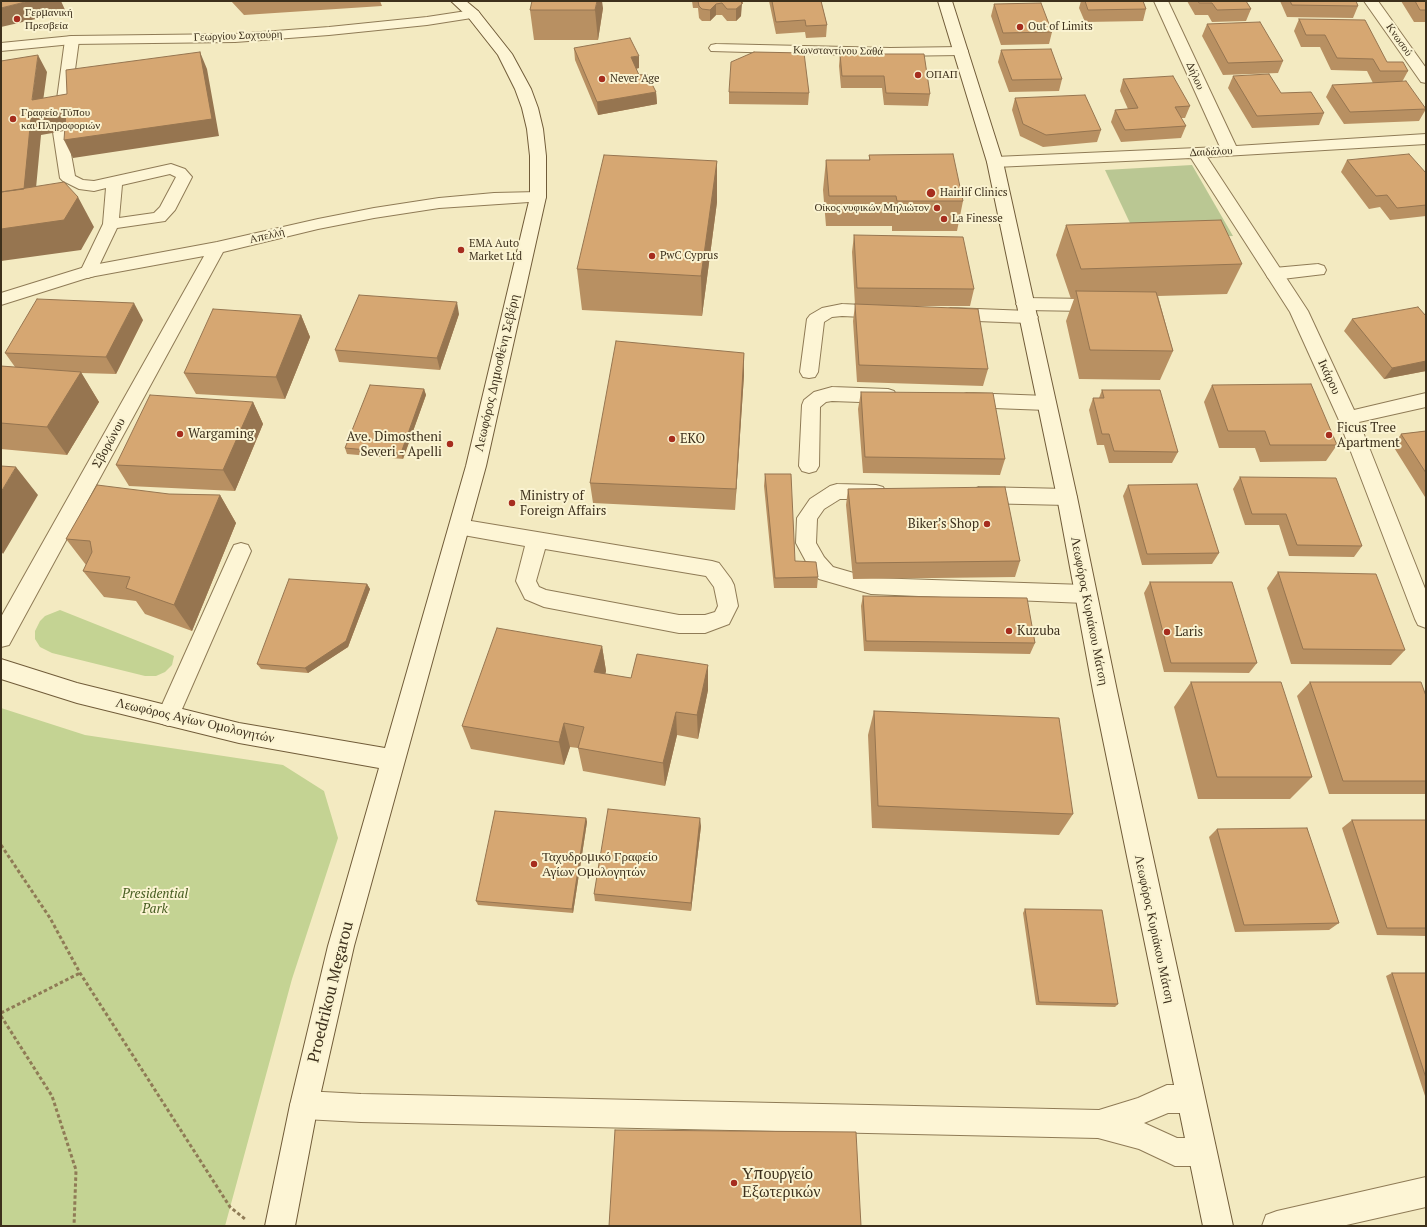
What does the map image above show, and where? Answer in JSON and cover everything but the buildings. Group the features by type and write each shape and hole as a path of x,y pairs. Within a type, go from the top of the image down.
{"street":[{"name":"Λεωφόρος Δημοσθένη Σεβέρη","path":"393,760 476,466 538,197 538,156 535,129 530,108 505,54 473,14 458,1"},
{"name":"Λεωφόρος Κυριάκου Μάτση","path":"945,1 995,162 1067,497 1085,594 1201,1152 1218,1226"},
{"name":"Δήλου","path":"1161,1 1230,151"},
{"name":"Κνωσού","path":"1371,1 1426,79"},
{"name":"Γεωργίου Σαχτούρη","path":"1,47 72,40 235,38 329,31 434,20 473,14"},
{"name":"Κωνσταντίνου Σαθά","path":"716,48 890,52 961,51"},
{"name":"Δαιδάλου","path":"995,162 1196,153 1426,139"},
{"name":"Ικάρου","path":"1196,153 1299,311 1348,418 1426,619"},
{"name":"Απελλή","path":"1,299 88,272 218,248 318,224 381,212 439,203 494,198 538,197"},
{"name":"Σβορώνου","path":"1,638 218,248"},
{"path":"1348,418 1426,400"},
{"name":"Λεωφόρος Αγίων Ομολογητών","path":"1,669 77,693 239,733 393,760"},
{"name":"Proedrikou Megarou","path":"280,1226 304,1105 341,946 393,760"},
{"path":"1277,1226 1426,1192"}],"lane":[{"path":"62,114 72,40"},
{"path":"60,132 68,178 79,184 94,186 172,169 180,172 184,177 167,210 159,217 111,224"},
{"path":"88,272 111,224 114,181"},
{"path":"1274,274 1318,270"},
{"path":"935,314 1027,311 1088,305"},
{"path":"809,372 816,319 828,312 842,310 896,312"},
{"path":"809,466 811,405 820,397 832,394 904,397"},
{"path":"952,399 1047,403"},
{"path":"892,492 837,490 817,504 807,518 806,543 817,563 826,573 871,586 1085,594"},
{"path":"964,494 1067,497"},
{"path":"459,527 712,569 724,585 728,606 722,618 705,624 679,624 544,598 532,593 526,581 537,540"},
{"path":"168,716 241,551"},
{"path":"1098,1124 1140,1111 1166,1099 1190,1099"},
{"path":"304,1105 369,1108 1098,1124 1144,1136 1175,1152 1201,1152"}],"path":[{"path":"1,845 50,918 80,973 230,1207 249,1221"},
{"path":"1,1013 80,973"},
{"path":"1,1016 52,1096 76,1170 74,1226"}],"green space":[{"path":"1192,165 1233,236 1137,238 1105,170"},
{"path":"60,610 168,653 174,656 172,665 165,672 156,676 145,676 52,653 40,647 35,639 35,631 40,621 45,616"},
{"name":"Presidential Park","path":"1,708 85,735 283,765 324,791 338,838 292,979 225,1226 1,1226"}],"place":[{"name":"Γερμανική Πρεσβεία","path":"17,19"},
{"name":"Out of Limits","path":"1020,27"},
{"name":"ΟΠΑΠ","path":"918,75"},
{"name":"Never Age","path":"602,79"},
{"name":"Γραφείο Τύπου και Πληροφοριών","path":"13,119"},
{"name":"Hairlif Clinics","path":"931,193"},
{"name":"Οίκος νυφικών Μηλιώτον","path":"937,208"},
{"name":"La Finesse","path":"944,219"},
{"name":"EMA Auto Market Ltd","path":"461,250"},
{"name":"PwC Cyprus","path":"652,256"},
{"name":"Wargaming","path":"180,434"},
{"name":"Ficus Tree Apartment","path":"1329,435"},
{"name":"EKO","path":"672,439"},
{"name":"Ave. Dimostheni Severi - Apelli","path":"450,444"},
{"name":"Ministry of Foreign Affairs","path":"512,503"},
{"name":"Biker’s Shop","path":"987,524"},
{"name":"Kuzuba","path":"1009,631"},
{"name":"Laris","path":"1167,632"},
{"name":"Ταχυδρομικό Γραφείο Αγίων Ομολογητών","path":"534,864"},
{"name":"Υπουργείο Εξωτερικών","path":"734,1183"}]}
